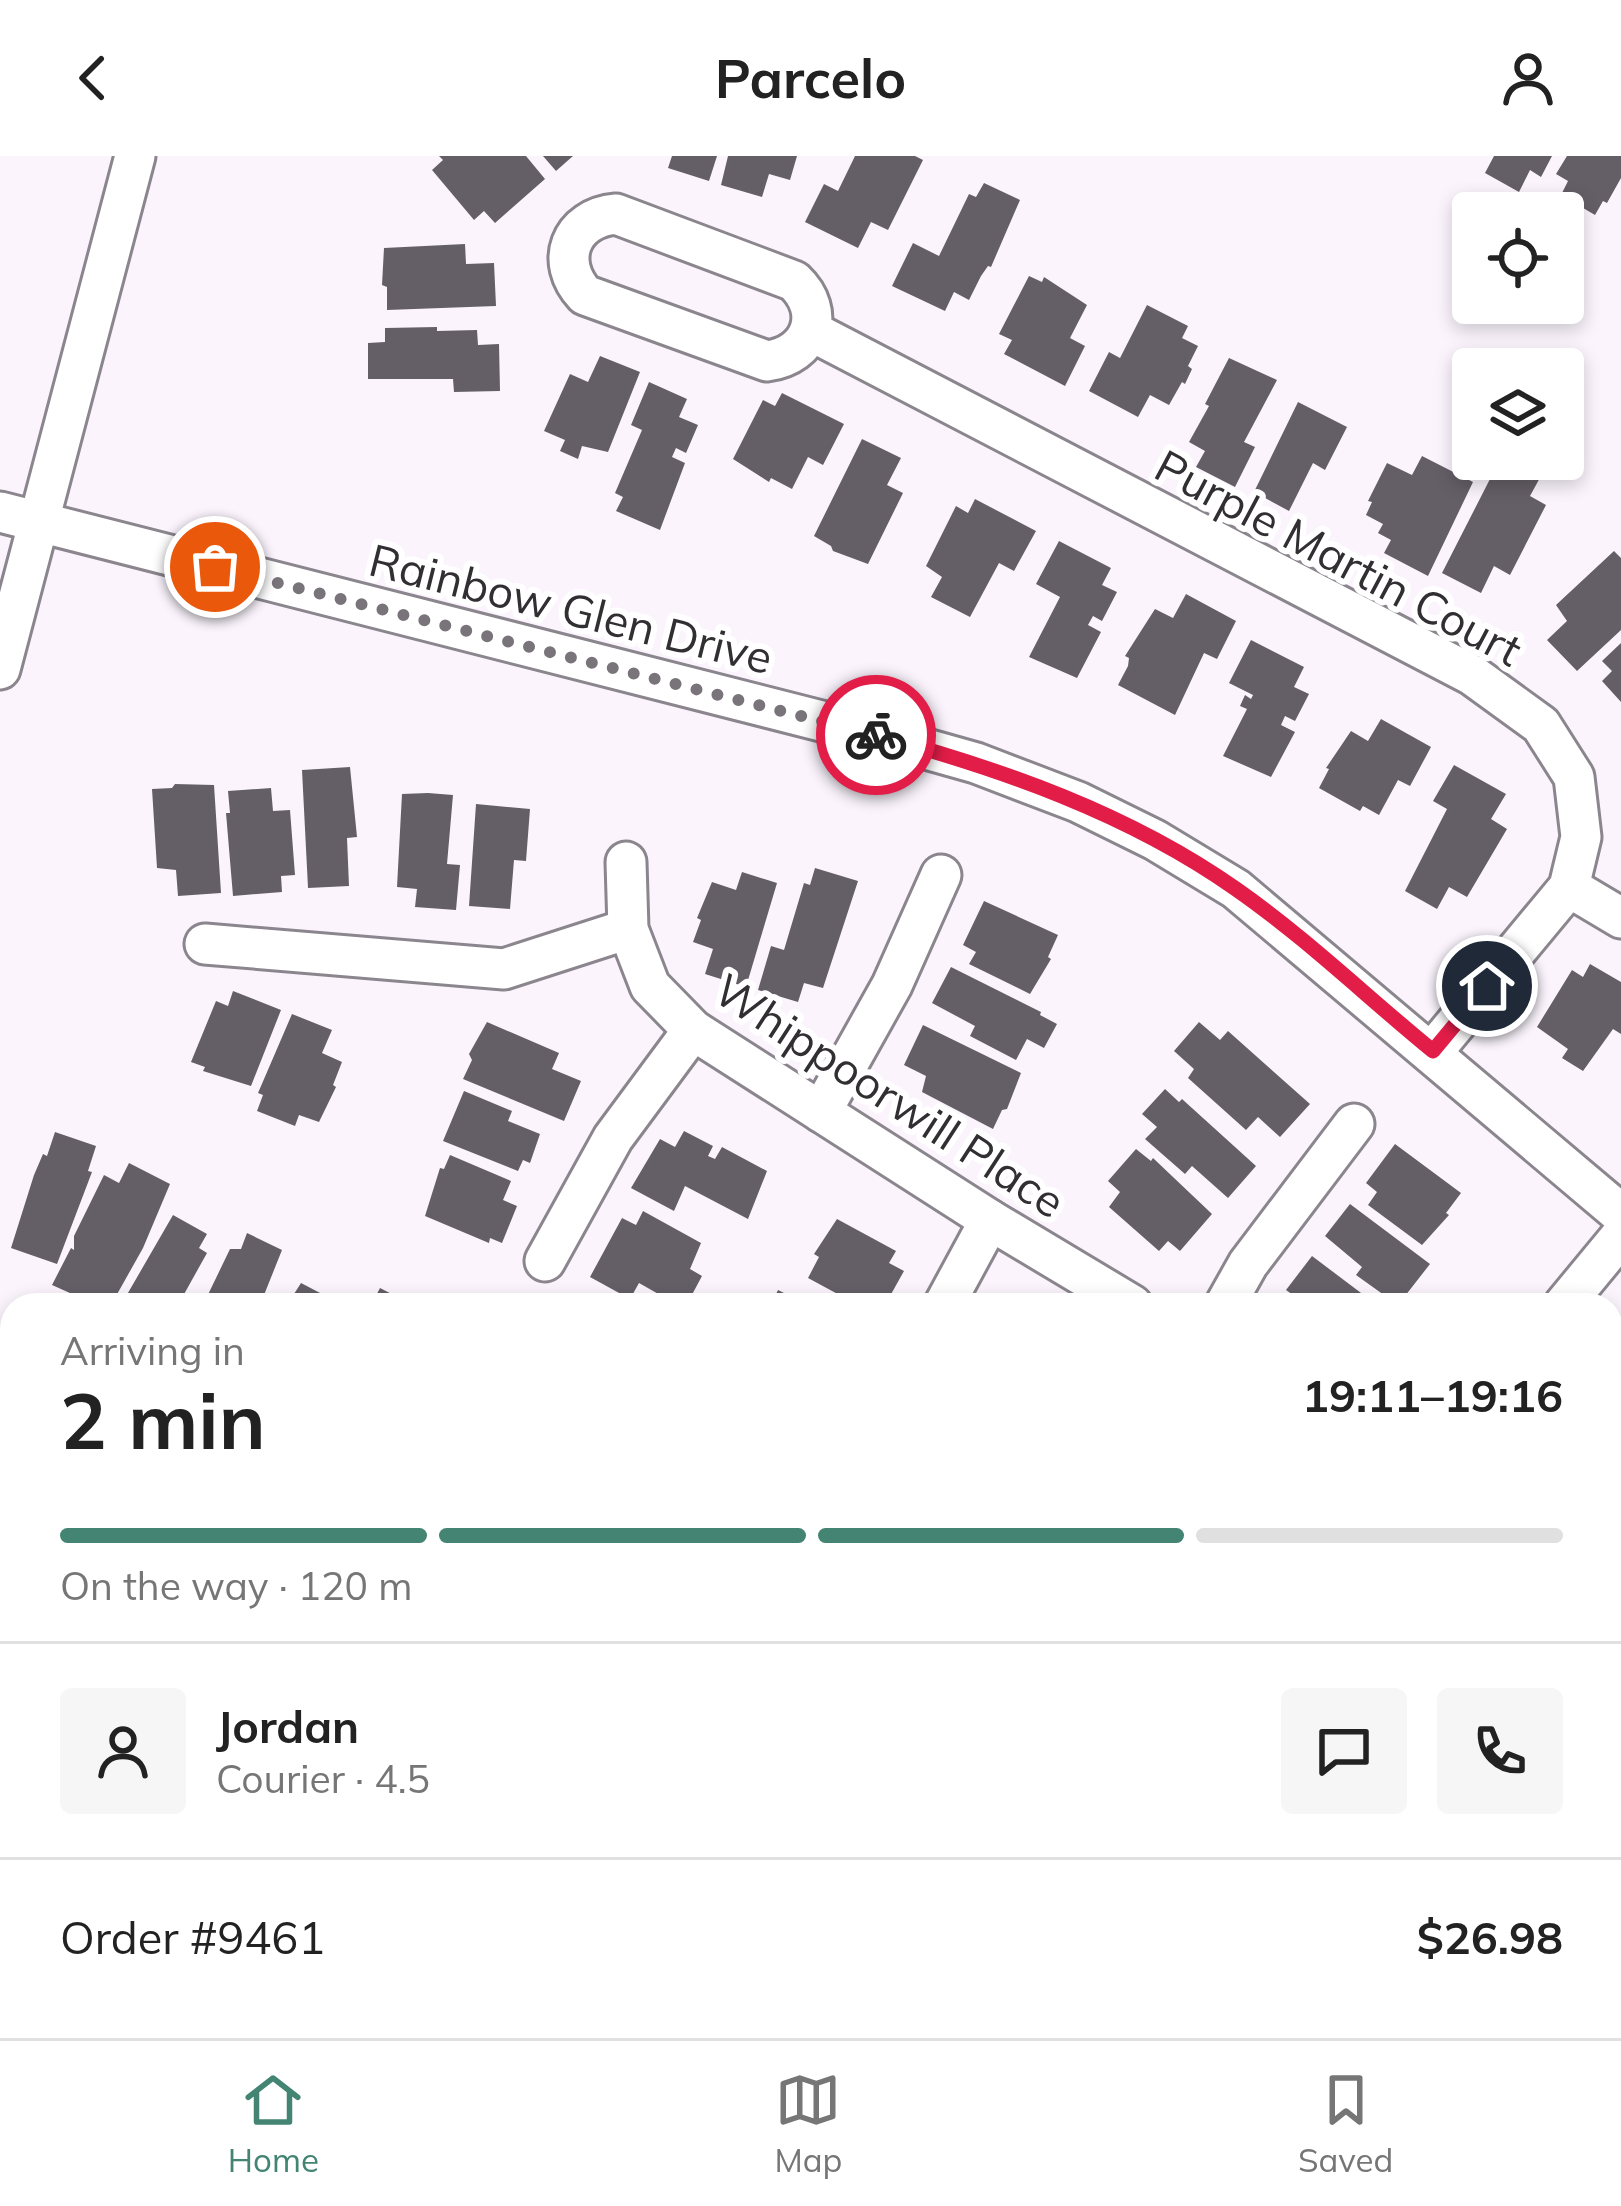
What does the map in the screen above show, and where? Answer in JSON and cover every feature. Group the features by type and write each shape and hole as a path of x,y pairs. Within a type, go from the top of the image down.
{"street":[{"path":"0,669 19,517 135,156"},
{"path":"601,215 629,217 794,281 811,303 811,331 794,353 767,361 598,302 585,295 569,272 571,243 577,231 601,215"},
{"name":"Purple Martin Court","path":"811,331 1472,675 1540,725 1574,776 1581,837 1569,887 1433,1051"},
{"name":"Rainbow Glen Drive","path":"19,517 976,763 1078,802 1155,840 1236,889 1621,1214"},
{"name":"Whippoorwill Place","path":"626,862 628,929 650,986 693,1030 1112,1293"},
{"path":"821,1112 892,986 941,875"},
{"path":"1569,887 1621,918"},
{"path":"205,944 504,969 628,929"},
{"path":"545,1261 614,1138 693,1030"},
{"path":"1232,1293 1248,1264 1354,1124"},
{"path":"950,1293 990,1220"},
{"path":"1574,1293 1621,1236"}],"building":[{"path":"439,156 526,156 545,179 495,223 484,211 474,220 432,170 443,160"},
{"path":"543,156 573,156 556,171"},
{"path":"672,156 717,156 709,181 668,168"},
{"path":"728,156 797,156 790,180 769,174 762,197 721,185"},
{"path":"855,156 923,160 888,230 871,222 858,248 805,222 824,184 838,191"},
{"path":"1494,156 1552,156 1541,177 1530,170 1519,192 1485,173"},
{"path":"1567,156 1621,156 1621,178 1595,215 1584,209 1584,192 1562,192 1568,181 1556,174"},
{"path":"984,183 1020,200 991,267 969,300 954,292 945,311 892,286 913,243 939,256 969,194 976,197"},
{"path":"465,244 466,264 494,263 496,306 387,310 387,287 382,285 384,248"},
{"path":"1029,276 1042,282 1044,277 1087,305 1070,338 1085,346 1065,386 1004,354 1012,340 999,334"},
{"path":"1147,305 1188,326 1182,338 1198,346 1185,384 1169,405 1150,395 1138,417 1089,391 1109,352 1120,358"},
{"path":"437,327 437,331 477,330 478,345 499,344 500,391 454,392 453,379 368,379 368,343 385,342 385,328"},
{"path":"600,356 640,372 608,452 582,446 578,459 560,451 565,440 544,431 570,374 588,382"},
{"path":"1229,358 1277,380 1244,442 1255,447 1235,487 1196,467 1205,451 1189,442"},
{"path":"649,382 687,399 679,417 698,425 686,453 676,448 672,457 685,463 660,530 616,511 623,497 615,493 642,430 631,425"},
{"path":"782,393 844,424 823,465 808,457 792,489 771,478 769,482 733,459 763,400 775,406"},
{"path":"1298,402 1347,427 1325,470 1313,463 1289,511 1254,492"},
{"path":"862,439 901,458 887,485 903,493 868,564 833,551 814,536"},
{"path":"1422,456 1452,471 1452,480 1473,482 1428,576 1384,553 1391,540 1378,533 1383,524 1366,515 1387,463 1412,475"},
{"path":"1489,480 1539,480 1530,496 1546,505 1510,575 1494,566 1481,593 1442,573"},
{"path":"975,499 1036,531 1014,571 999,563 970,617 931,597 942,577 926,566 956,506 968,513"},
{"path":"1059,541 1111,568 1102,585 1117,592 1102,621 1093,616 1088,625 1101,632 1077,678 1029,657 1060,597 1036,584"},
{"path":"1614,551 1621,558 1621,630 1577,671 1547,640 1567,621 1556,605"},
{"path":"1186,594 1236,621 1217,659 1204,653 1175,715 1118,685 1128,666 1125,656 1155,609 1173,618"},
{"path":"1251,640 1304,667 1294,687 1309,694 1295,721 1285,716 1281,725 1295,732 1271,777 1223,756 1247,709 1240,706 1245,695 1251,699 1253,695 1229,683"},
{"path":"1621,643 1621,702 1602,681 1612,671 1602,661"},
{"path":"1381,719 1431,747 1410,786 1398,780 1379,815 1363,806 1360,811 1319,788 1326,768 1351,731 1368,741"},
{"path":"1454,765 1506,794 1491,819 1507,829 1467,897 1449,887 1437,909 1405,891 1447,809 1433,801"},
{"path":"350,767 357,837 347,838 349,886 308,888 302,770"},
{"path":"214,785 221,893 178,896 176,870 157,868 152,789"},
{"path":"271,788 273,811 290,810 295,875 281,876 282,892 233,896 228,791"},
{"path":"402,794 453,795 447,864 460,865 456,910 415,907 417,889 397,887"},
{"path":"476,804 530,809 526,861 514,860 510,909 469,906"},
{"path":"815,868 858,881 823,988 804,983 798,1002 758,990 771,946 784,950 804,883 810,885"},
{"path":"742,872 777,883 746,987 705,974 713,949 693,942 712,882 736,890"},
{"path":"984,901 1058,935 1051,959 1030,994 969,964 976,952 963,945"},
{"path":"1590,964 1621,982 1621,1034 1613,1029 1583,1071 1562,1058 1568,1049 1537,1027 1572,970 1583,977"},
{"path":"951,967 1057,1024 1044,1048 1027,1039 1016,1060 970,1036 975,1026 932,1003"},
{"path":"233,991 281,1010 251,1086 203,1071 205,1067 191,1062 216,1001 228,1006"},
{"path":"292,1014 332,1030 322,1053 342,1062 319,1122 299,1115 295,1126 257,1111 263,1095 258,1093"},
{"path":"487,1022 559,1053 552,1069 581,1081 564,1121 463,1079 472,1060 469,1054"},
{"path":"1199,1022 1220,1040 1228,1031 1310,1104 1280,1137 1258,1117 1246,1130 1188,1078 1194,1069 1174,1051"},
{"path":"923,1025 1021,1073 993,1129 922,1092 926,1076 904,1065"},
{"path":"1165,1089 1256,1166 1228,1198 1192,1166 1185,1174 1145,1139 1157,1127 1142,1114"},
{"path":"464,1091 512,1111 508,1121 540,1134 530,1163 523,1160 518,1171 443,1141"},
{"path":"684,1131 713,1146 708,1156 715,1159 722,1147 767,1171 748,1219 685,1186 674,1211 631,1188 660,1139 675,1147"},
{"path":"55,1132 96,1146 88,1171 92,1172 57,1264 11,1248 34,1175"},
{"path":"1395,1144 1461,1193 1449,1215 1422,1245 1368,1205 1377,1192 1366,1183"},
{"path":"1136,1149 1153,1158 1212,1214 1180,1251 1168,1241 1159,1251 1109,1207 1120,1192 1108,1181"},
{"path":"450,1155 511,1181 503,1200 517,1206 502,1243 490,1238 489,1243 425,1216 440,1168 444,1169"},
{"path":"129,1163 170,1184 118,1293 70,1293 52,1285 71,1248 74,1250 74,1236 104,1175 119,1183"},
{"path":"1350,1204 1430,1264 1407,1293 1381,1293 1356,1275 1362,1267 1325,1236"},
{"path":"643,1211 701,1243 690,1269 702,1276 693,1293 657,1293 639,1283 633,1293 619,1293 590,1277 622,1218 636,1225"},
{"path":"173,1215 207,1234 199,1248 207,1253 185,1293 128,1293"},
{"path":"837,1219 896,1251 889,1263 904,1271 892,1293 836,1293 808,1278 819,1257 814,1254"},
{"path":"247,1233 282,1250 265,1293 209,1293 230,1249 241,1249"},
{"path":"1312,1256 1361,1293 1290,1293 1286,1290"},
{"path":"301,1283 320,1293 295,1293"}],"way so far":[{"path":"215,567 876,735"}],"route":[{"path":"876,735 976,763 1078,802 1155,840 1236,889 1433,1051 1487,986"}]}
